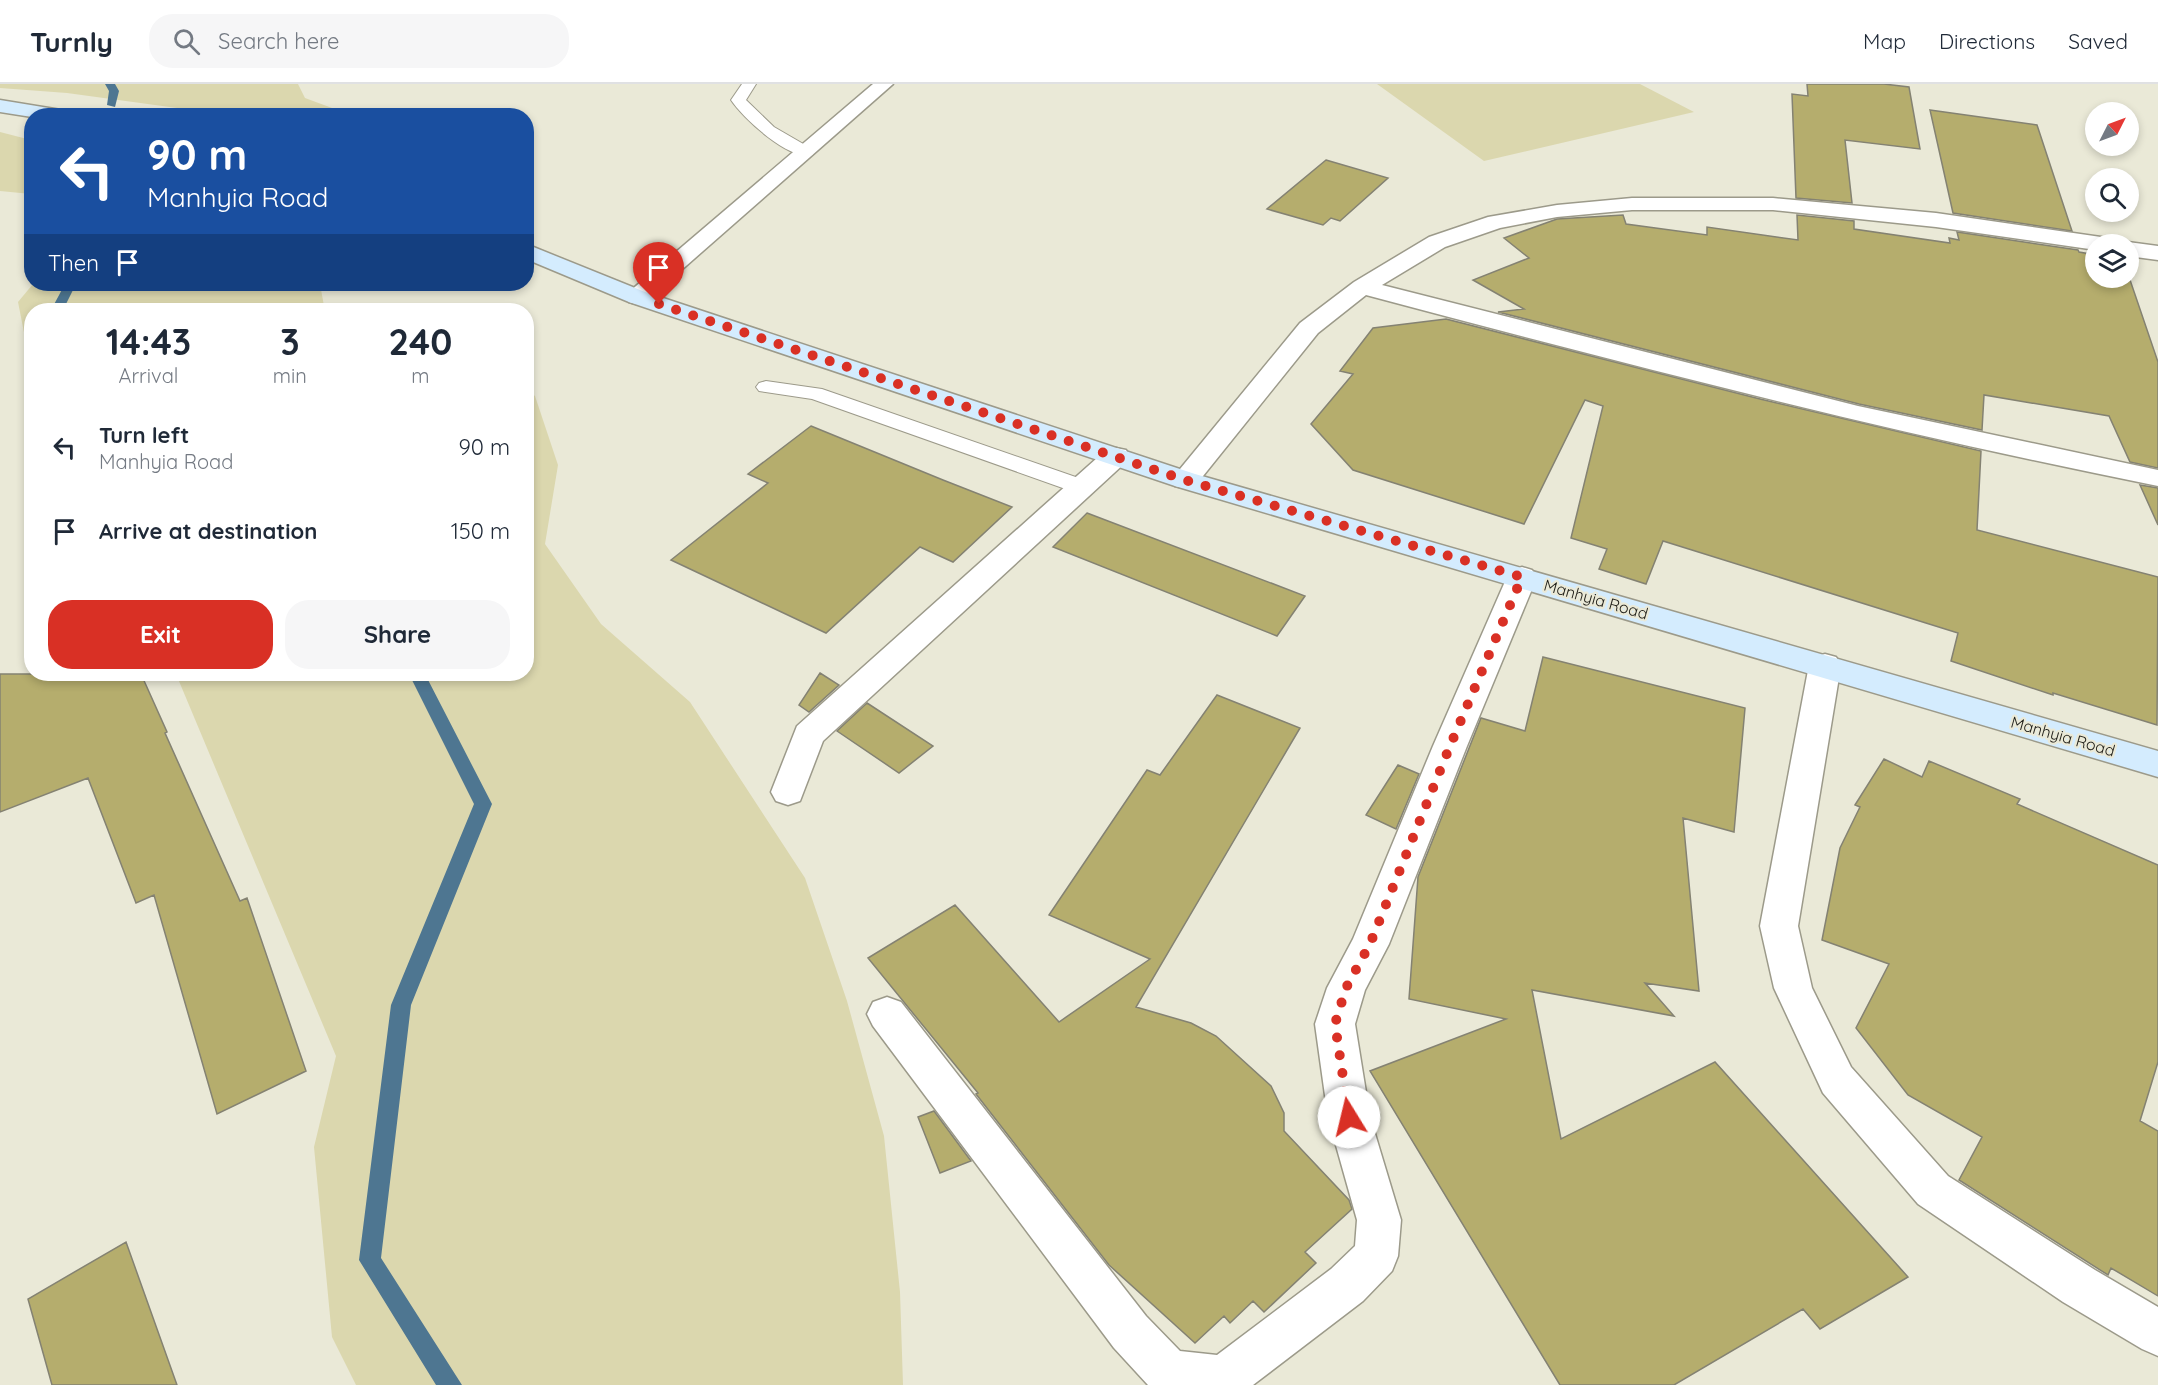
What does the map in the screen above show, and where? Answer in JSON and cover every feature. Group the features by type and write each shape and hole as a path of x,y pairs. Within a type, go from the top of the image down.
{"main road":[{"path":"0,106 24,110"},
{"name":"Manhyia Road","path":"534,254 637,297 1185,480 2158,764"}],"street":[{"path":"637,297 885,84"},
{"path":"1185,480 1308,328 1362,287 1437,242 1496,222 1557,211 1632,204 1773,204 1936,220 2085,242"},
{"path":"2139,250 2158,253"},
{"path":"1362,287 1652,363 2061,460 2158,478"},
{"path":"788,792 809,735 1116,456"},
{"path":"887,1014 1130,1332 1169,1373 1223,1379 1347,1285 1376,1256 1378,1220 1349,1117 1335,1024 1346,988 1370,944 1450,746 1522,577"},
{"path":"1825,665 1779,926 1793,988 1837,1080 1933,1190 2079,1286 2158,1333"}],"lane":[{"path":"749,84 738,100 748,113 778,138 806,152"},
{"path":"766,387 815,393 1082,487"}],"shaded area":[{"path":"0,84 298,84 305,98 332,108 177,108 67,93 0,88"},
{"path":"1377,84 1640,84 1694,112 1484,161"},
{"path":"0,132 24,138 24,193 0,191"},
{"path":"27,291 321,291 323,303 24,303 24,332 18,302"},
{"path":"534,395 558,465 545,544 601,624 690,702 805,878 847,1001 884,1136 900,1292 903,1385 356,1385 332,1337 314,1147 336,1056 179,681 534,681"}],"building":[{"path":"1807,84 1884,84 1909,87 1920,149 1845,140 1852,203 1796,198 1792,94 1808,96"},
{"path":"1930,110 2037,125 2072,231 1953,213"},
{"path":"1326,160 1388,178 1340,221 1331,218 1323,225 1267,209"},
{"path":"1623,215 1626,224 1707,235 1707,227 1798,240 1797,215 1854,221 1854,229 1950,243 1949,238 1959,240 1957,232 2078,250 2085,253 2085,288 2133,288 2158,362 2158,468 2130,462 2109,416 1984,395 1982,430 1859,404 1498,312 1524,309 1473,280 1529,258 1504,238 1557,219"},
{"path":"1446,319 1760,399 1981,451 1977,530 2158,577 2157,725 2053,693 2053,695 1951,661 1958,633 1663,541 1646,584 1599,569 1607,549 1571,538 1603,406 1585,400 1524,524 1353,470 1311,424 1353,374 1340,371 1373,328"},
{"path":"811,426 1012,507 953,562 920,547 826,633 671,560 768,483 748,474"},
{"path":"2140,485 2158,488 2158,525"},
{"path":"1087,513 1305,596 1277,636 1053,547"},
{"path":"1543,657 1745,708 1734,832 1683,818 1699,991 1645,983 1674,1016 1532,990 1561,1139 1715,1062 1908,1277 1820,1329 1803,1309 1674,1385 1560,1385 1370,1071 1506,1019 1409,999 1418,877 1481,718 1525,731"},
{"path":"820,673 839,685 809,712 799,705"},
{"path":"0,674 24,674 24,681 144,681 240,901 247,898 306,1071 217,1114 154,895 136,903 88,778 0,812"},
{"path":"1217,695 1300,728 1136,1007 1191,1023 1216,1036 1271,1086 1284,1113 1284,1131 1349,1200 1352,1209 1305,1252 1316,1263 1264,1312 1253,1301 1230,1323 1224,1316 1195,1343 1109,1265 976,1094 978,1093 868,958 955,905 1059,1022 1150,959 1049,915 1147,770 1160,775"},
{"path":"867,703 933,746 899,773 837,731"},
{"path":"1884,759 1922,777 1929,761 2020,799 2017,804 2158,865 2158,1062 2140,1121 2158,1131 2158,1296 2111,1268 2108,1275 1959,1180 1982,1137 1908,1095 1856,1028 1889,964 1822,940 1840,848 1860,807 1855,805"},
{"path":"1398,765 1419,774 1396,829 1366,815"},
{"path":"934,1111 971,1161 940,1173 918,1117"},
{"path":"126,1242 177,1385 52,1385 28,1299"}],"waterway":[{"path":"110,84 114,91 112,105"},
{"path":"60,303 66,291"},
{"path":"421,681 483,804 401,1005 370,1260 450,1385"}],"route":[{"path":"659,304 1185,480 1522,577 1450,746 1370,944 1346,988 1335,1024 1349,1117"}]}
